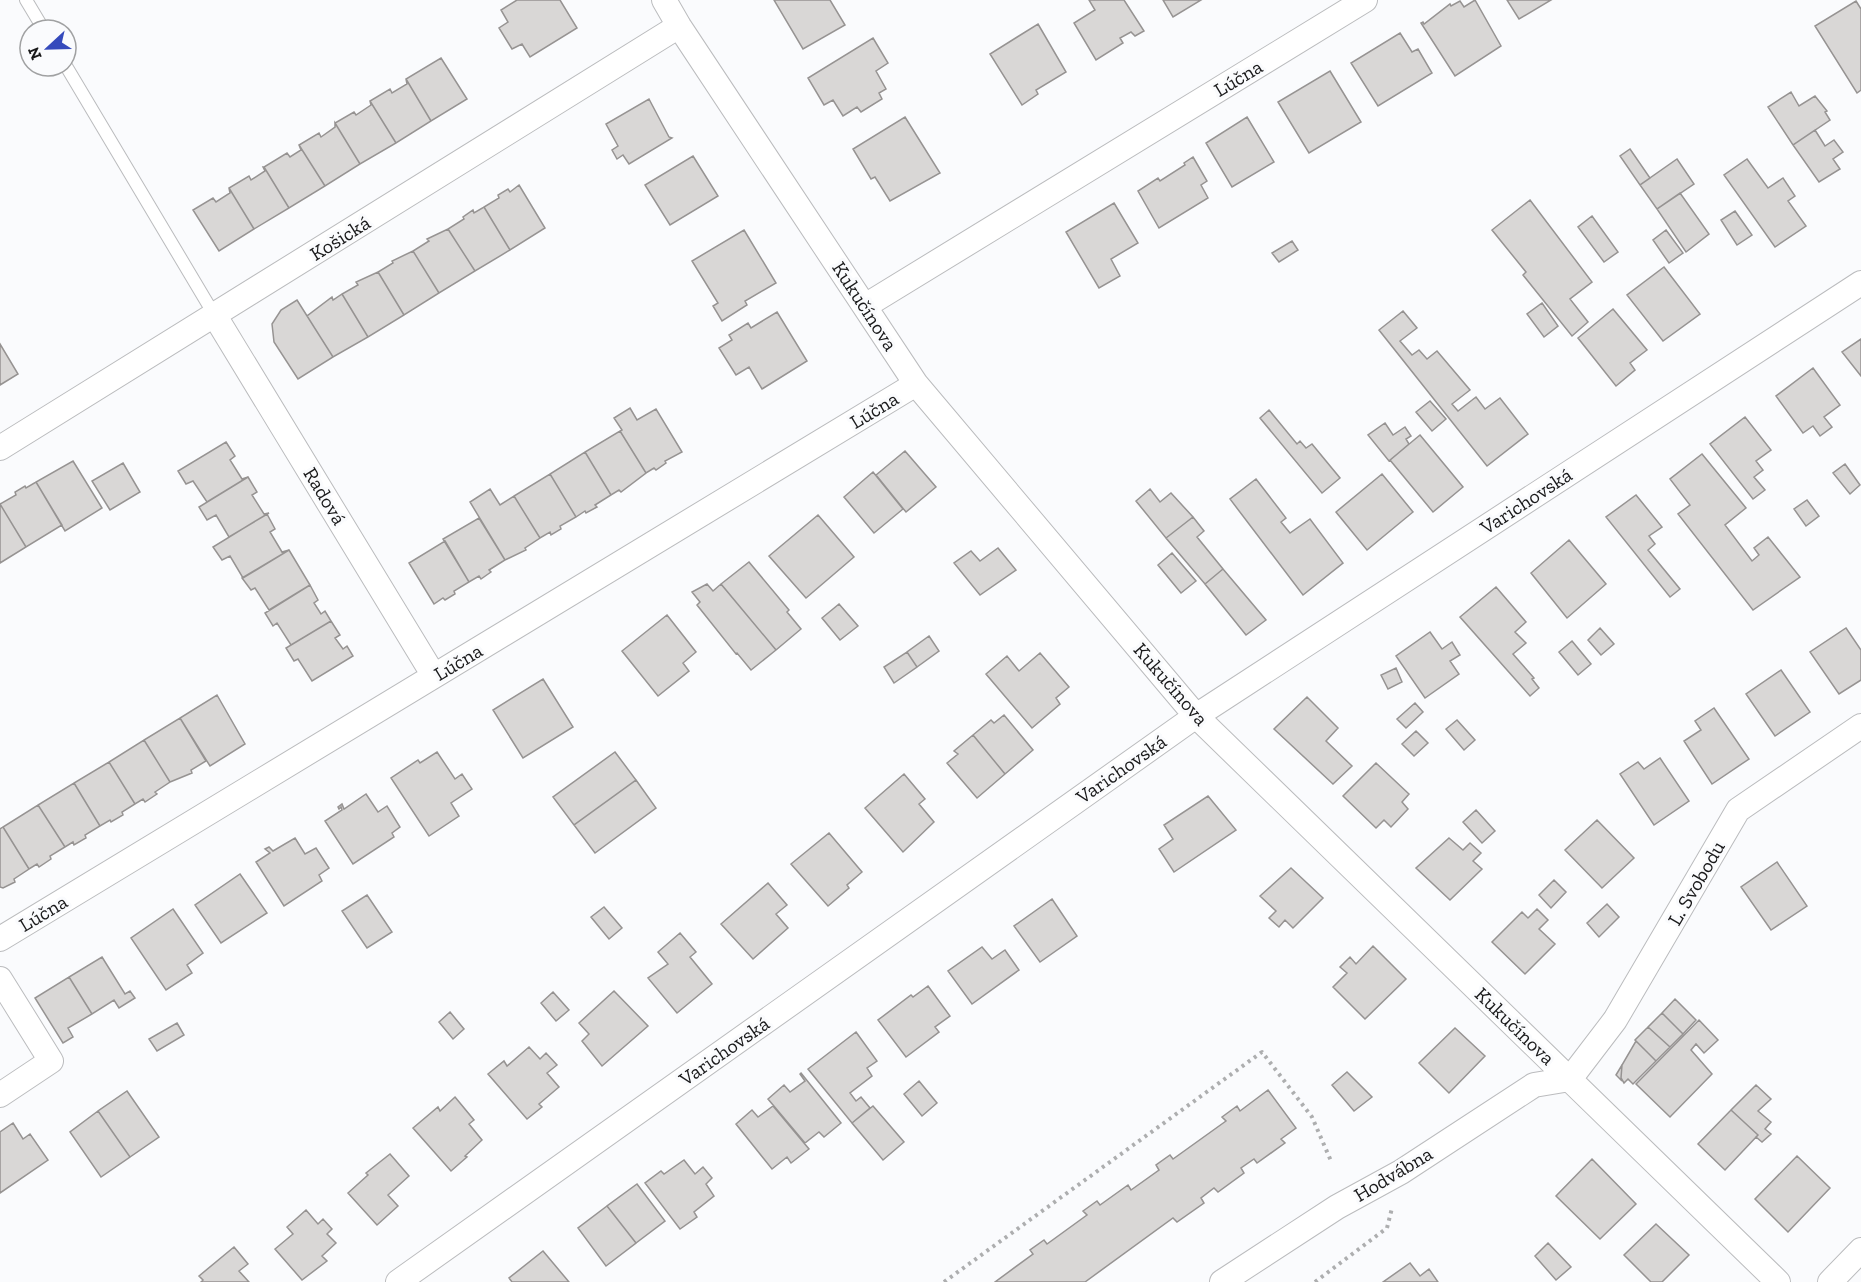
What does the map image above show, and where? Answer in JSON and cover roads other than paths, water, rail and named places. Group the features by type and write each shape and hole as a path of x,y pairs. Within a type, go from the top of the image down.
{"street":[{"name":"Kukučínova","path":"664,0 916,384 1197,716 1778,1282"},
{"name":"Lúčna","path":"865,306 1365,0"},
{"name":"Košická","path":"0,448 679,26"},
{"name":"Varichovská","path":"398,1282 1197,716 1861,283"},
{"name":"Radová","path":"215,316 434,676"},
{"name":"Lúčna","path":"0,939 916,384"},
{"name":"L. Svobodu","path":"1569,1079 1615,1020 1738,810 1861,726"},
{"path":"0,980 51,1061 0,1095"},
{"name":"Hodvábna","path":"1222,1282 1337,1207 1401,1172 1534,1085 1569,1079"},
{"path":"1830,1282 1861,1250"}],"lane":[{"path":"26,0 37,18"},
{"path":"73,78 215,316"}]}
